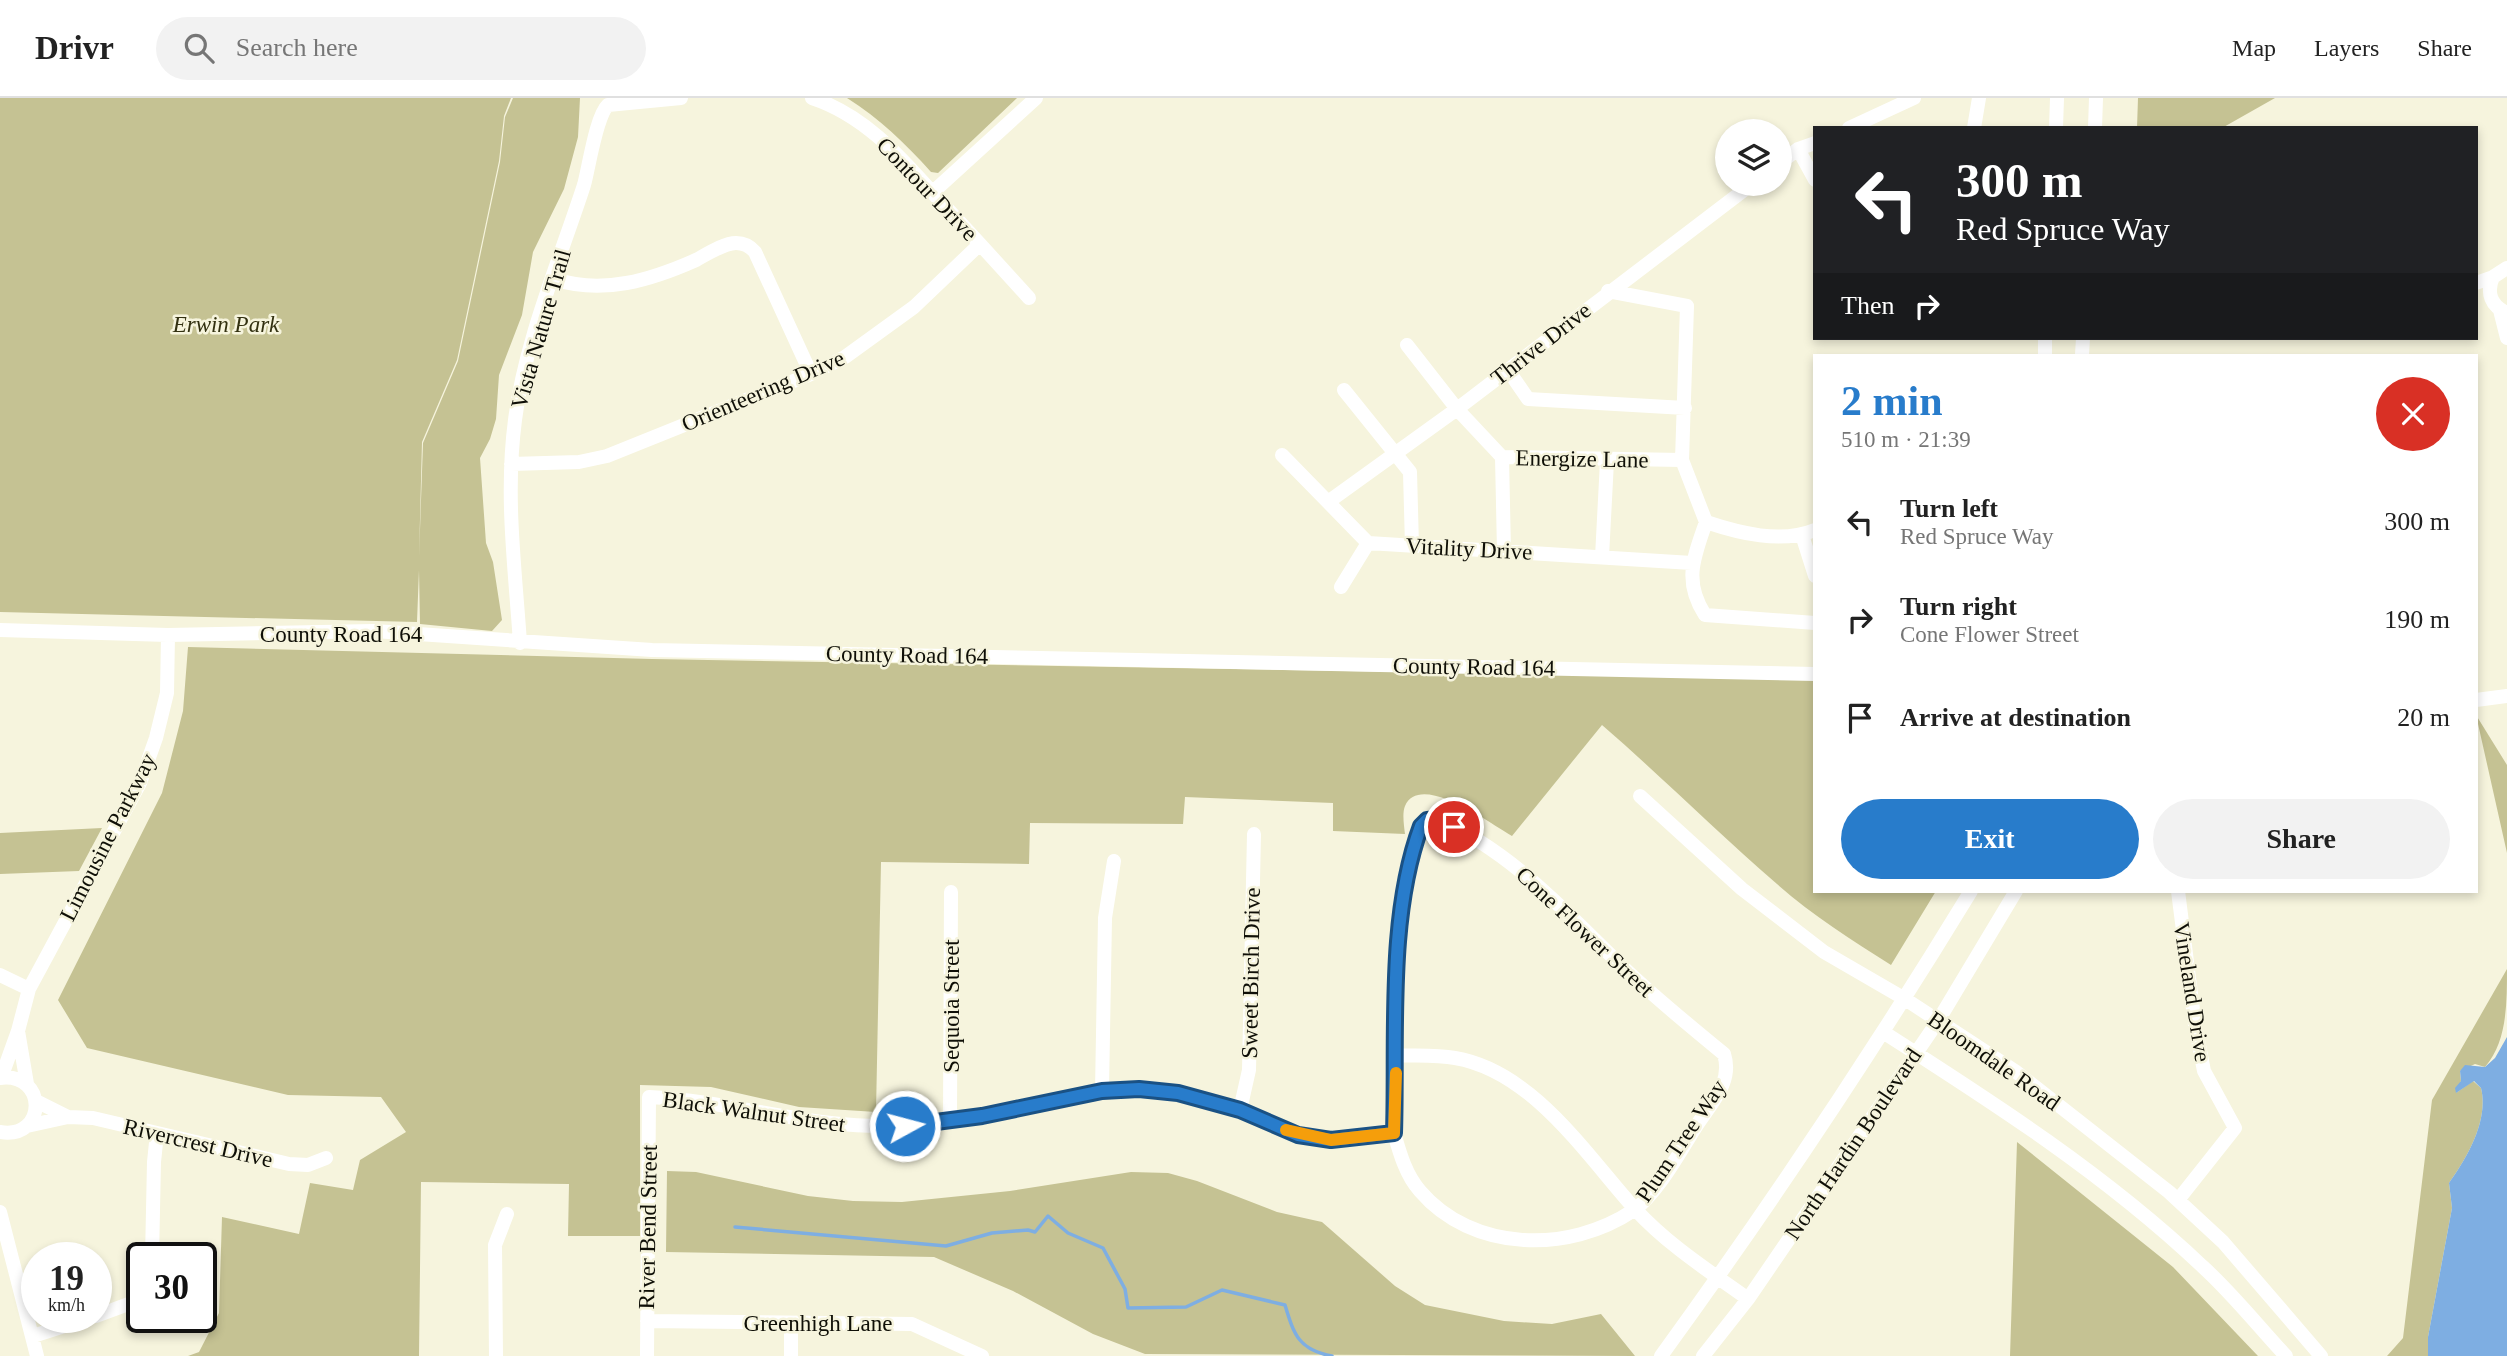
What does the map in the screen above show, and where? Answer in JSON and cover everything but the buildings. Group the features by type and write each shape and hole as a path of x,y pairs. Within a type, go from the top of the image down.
{"street":[{"name":"Vista Nature Trail","path":"520,643 509,523 511,464 519,395 593,155 600,117 608,105 681,98"},
{"name":"Contour Drive","path":"812,98 832,104 860,121 891,148 1029,298"},
{"path":"933,192 1036,98"},
{"path":"1853,126 1914,98"},
{"path":"1974,126 1979,98"},
{"path":"2056,126 2057,98"},
{"path":"2095,126 2096,98"},
{"path":"1792,154 1813,144"},
{"path":"1798,149 1813,176"},
{"name":"Thrive Drive","path":"1328,502 1457,409 1736,196"},
{"path":"554,279 590,285 625,284 674,270 732,243 745,244 755,252 811,374"},
{"name":"Orienteering Drive","path":"511,464 579,462 607,456 811,374 873,340 914,307 980,244"},
{"path":"2478,282 2507,268"},
{"path":"2493,277 2489,292 2507,338"},
{"path":"1608,292 1687,306 1682,460 1706,522 1692,564 1693,597 1704,615 1813,623"},
{"name":"Energize Lane","path":"1407,345 1457,409 1502,457 1607,461 1682,460"},
{"path":"1508,370 1528,398 1685,408"},
{"path":"1345,390 1410,472 1412,546"},
{"path":"1282,455 1368,543 1341,587"},
{"path":"1502,457 1504,551"},
{"path":"1602,557 1607,461"},
{"path":"1706,522 1743,534 1808,533 1813,564"},
{"name":"Vitality Drive","path":"1368,543 1692,564"},
{"name":"County Road 164","path":"0,630 168,635 374,631 520,643 666,650 1813,674"},
{"name":"Limousine Parkway","path":"0,1078 18,1031 29,989 140,783 156,738 167,693 168,635"},
{"path":"2478,700 2507,696"},
{"name":"Bloomdale Road","path":"1640,796 1742,889 1824,952 1905,999 2015,1071 2178,1200 2223,1242 2321,1356"},
{"name":"Cone Flower Street","path":"1427,820 1438,819 1454,827 1513,863 1557,901 1664,1006 1724,1054 1728,1066"},
{"name":"Plum Tree Way","path":"1427,820 1419,833 1399,921 1394,1133 1401,1160 1418,1190 1444,1215 1476,1232 1515,1240 1555,1240 1592,1231 1635,1209 1663,1177 1727,1078 1728,1066"},
{"name":"Sweet Birch Drive","path":"1240,1110 1249,1070 1254,834"},
{"path":"1102,1091 1105,918 1114,861"},
{"name":"Sequoia Street","path":"950,1120 951,892"},
{"name":"North Hardin Boulevard","path":"1661,1356 1718,1278 1883,1032 1970,893"},
{"name":"North Hardin Boulevard","path":"1703,1356 1748,1299 1916,1053 2015,893"},
{"name":"Vineland Drive","path":"2178,893 2194,1025 2204,1071 2235,1128 2178,1200"},
{"path":"0,975 29,989"},
{"name":"Limousine Parkway","path":"18,1031 27,1084 36,1101"},
{"name":"Bloomdale Road","path":"1883,1032 1992,1102 2095,1176 2203,1266 2286,1356"},
{"path":"1396,1055 1457,1058 1486,1068 1513,1083 1582,1144 1635,1209 1668,1242 1748,1299"},
{"path":"0,1078 19,1079 27,1084"},
{"name":"Black Walnut Street","path":"649,1097 690,1099 788,1119 847,1126 905,1126 1102,1091 1139,1089 1178,1093 1240,1110 1298,1135 1331,1140 1394,1133"},
{"name":"River Bend Street","path":"647,1356 649,1097"},
{"path":"27,1126 36,1110 36,1101"},
{"name":"Rivercrest Drive","path":"36,1101 68,1117"},
{"name":"Rivercrest Drive","path":"5,1133 68,1117 93,1118 289,1164 309,1165 326,1158"},
{"path":"0,1147 5,1133"},
{"path":"153,1242 157,1133"},
{"path":"0,1212 37,1356"},
{"path":"496,1356 495,1245 507,1213"},
{"name":"Greenhigh Lane","path":"647,1321 791,1324 865,1321 912,1324 963,1352 982,1356"},
{"path":"791,1324 791,1356"},
{"path":"33,1336 42,1333"}],"green space":[{"name":"Erwin Park","path":"0,98 511,98 504,116 499,161 457,360 422,442 419,558 423,443 458,361 500,162 505,117 513,98 580,98 578,137 564,189 533,252 522,315 499,375 496,419 480,458 486,543 493,562 502,620 492,631 420,624 419,570 417,622 0,612"},
{"path":"847,98 1017,98 938,173 931,172 892,132"},
{"path":"2138,98 2275,98 2226,126 2137,126"},
{"path":"188,647 652,659 1813,679 1813,893 1935,893 1891,965 1832,927 1790,895 1602,725 1512,836 1456,803 1425,794 1413,797 1405,806 1405,834 1333,831 1333,803 1185,797 1183,824 1030,823 1029,864 881,862 876,1112 799,1107 711,1087 640,1085 640,1236 568,1236 569,1184 421,1182 419,1356 188,1356 199,1352 209,1333 217,1333 222,1217 299,1234 310,1183 353,1190 360,1160 406,1132 381,1097 288,1095 87,1048 58,1000 162,793 183,711"},
{"path":"2478,718 2507,765 2507,853 2478,724"},
{"path":"102,828 79,871 0,874 0,833"},
{"path":"2507,969 2506,1009 2498,1046 2485,1067 2475,1064 2460,1071 2461,1081 2456,1093 2473,1081 2481,1088 2482,1113 2475,1138 2449,1183 2452,1208 2428,1337 2428,1356 2387,1356 2403,1338 2432,1100"},
{"path":"2017,1142 2173,1267 2258,1356 2010,1356"},
{"path":"667,1171 696,1172 808,1196 853,1201 902,1202 1010,1191 1131,1172 1168,1173 1197,1181 1277,1212 1322,1222 1395,1286 1425,1305 1504,1321 1552,1324 1601,1314 1635,1356 1145,1354 1093,1334 1013,1291 934,1257 666,1252"}],"water":[{"path":"2507,1037 2507,1356 2428,1356 2428,1337 2452,1208 2449,1183 2475,1138 2482,1113 2481,1088 2474,1081 2456,1093 2455,1088 2461,1081 2460,1071 2465,1065 2485,1067 2495,1058"}],"waterway":[{"path":"735,1227 946,1246 992,1233 1028,1230 1035,1232 1048,1216 1068,1233 1103,1248 1125,1289 1128,1308 1186,1307 1222,1290 1285,1305 1291,1325 1300,1340 1312,1350 1332,1356"}],"slow traffic":[{"path":"1286,1130 1298,1135 1331,1140 1394,1133 1396,1073"}],"route":[{"path":"905,1126 982,1116 1102,1091 1139,1089 1178,1093 1240,1110 1298,1135 1331,1140 1394,1133 1399,921 1405,884 1421,826 1427,820 1438,819 1454,827"}]}
